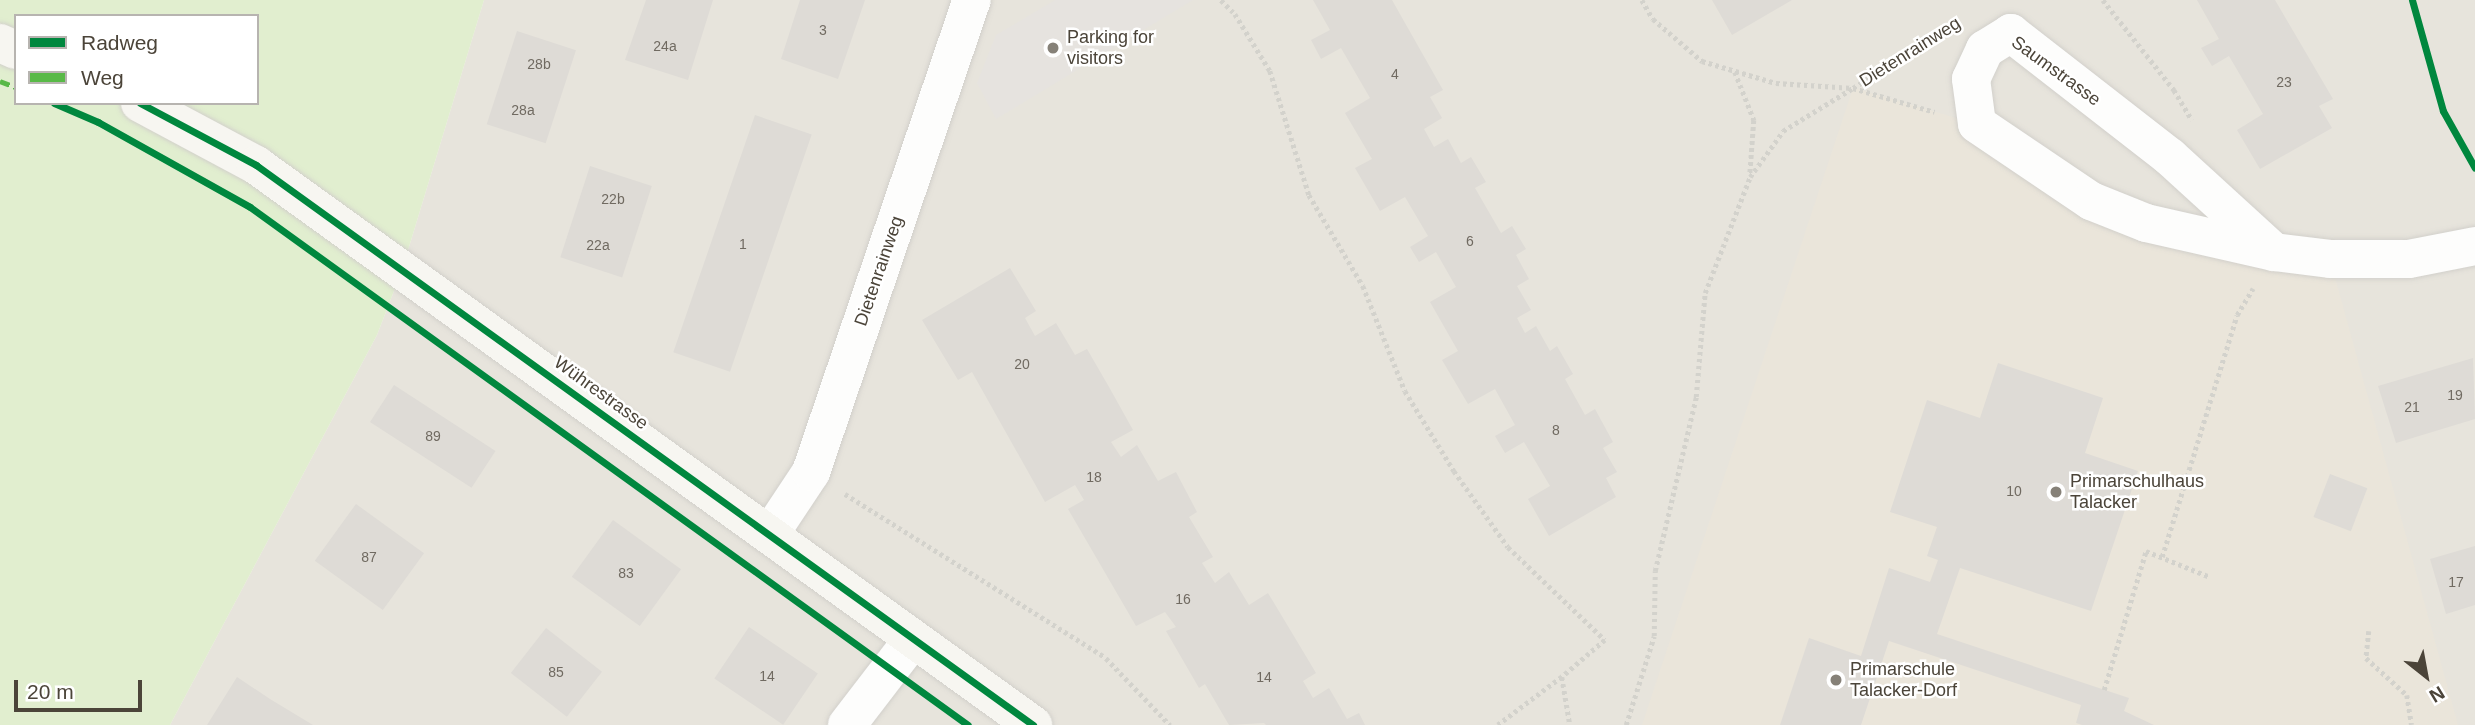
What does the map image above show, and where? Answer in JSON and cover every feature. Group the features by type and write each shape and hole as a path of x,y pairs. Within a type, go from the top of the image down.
{"street":[{"name":"Dietenrainweg","path":"770,534 811,472 972,0"},
{"name":"Saumstrasse","path":"1976,124 1971,79 1985,49 2011,33 2170,158 2274,252"},
{"name":"Wührestrasse","path":"144,105 256,166 1033,725"},
{"path":"1976,124 2091,201 2146,223 2274,252 2330,259 2409,259 2475,246"},
{"path":"847,725 913,639"}],"path":[{"path":"1221,0 1236,14 1270,71 1310,195 1363,286 1405,391 1454,471 1508,547 1605,640 1562,677 1498,725"},
{"path":"1734,71 1754,120 1750,177"},
{"path":"1626,725 1654,636 1655,571 1696,397 1705,293 1750,177 1783,131 1853,88 1976,124"},
{"path":"2162,556 2237,315 2274,252"},
{"path":"811,472 1106,658 1170,725"},
{"path":"2104,690 2146,551 2208,576"},
{"path":"2369,631 2366,658 2407,695 2412,725"},
{"path":"1562,677 1570,725"}],"shaded area":[{"path":"484,0 2475,0 2475,725 170,725 377,335 402,270"},
{"name":"Parking for visitors","path":"1055,0 1193,0 996,119 977,83 996,35"},
{"name":"Primarschulhaus Talacker","path":"1853,88 1977,124 2091,201 2330,259 2458,725 1642,725"}],"green space":[{"path":"0,0 484,0 402,270 377,335 170,725 0,725"}],"building":[{"path":"646,0 713,0 688,80 625,60"},
{"path":"800,0 865,0 838,79 781,59"},
{"path":"1313,0 1392,0 1443,90 1430,97 1442,118 1424,129 1434,147 1448,139 1461,163 1471,157 1486,182 1475,188 1501,233 1512,226 1526,249 1516,255 1529,279 1517,286 1531,310 1517,318 1525,333 1536,326 1550,351 1557,346 1573,374 1565,379 1585,415 1595,409 1613,442 1603,448 1617,472 1606,478 1616,497 1549,536 1528,499 1550,486 1524,442 1505,453 1495,436 1515,425 1495,389 1468,404 1442,360 1458,351 1430,302 1456,287 1436,252 1419,262 1410,247 1428,236 1405,197 1380,211 1355,168 1372,159 1345,113 1370,98 1341,48 1321,59 1311,40 1330,30"},
{"path":"1712,0 1792,0 1732,35"},
{"path":"2197,0 2275,0 2333,99 2319,106 2332,128 2260,169 2237,130 2263,114 2229,56 2212,66 2201,48 2219,39"},
{"path":"517,31 576,50 546,143 487,124"},
{"path":"755,115 812,135 730,372 673,352"},
{"path":"590,166 652,186 622,277 560,257"},
{"path":"1010,268 1036,311 1025,318 1035,336 1056,323 1075,355 1087,349 1133,430 1111,442 1121,457 1137,445 1158,481 1176,472 1197,512 1189,517 1213,557 1202,563 1215,583 1229,572 1249,605 1268,593 1316,673 1303,681 1313,698 1329,688 1347,719 1359,713 1365,725 1229,725 1205,684 1199,688 1166,631 1176,627 1165,612 1136,626 1068,509 1084,500 1075,485 1045,502 972,372 958,380 922,320"},
{"path":"2473,358 2475,419 2396,443 2378,386"},
{"path":"1998,363 2103,398 2085,453 2138,471 2091,611 1960,568 1937,634 2129,698 2124,711 2154,725 2082,725 2076,723 2081,705 1889,641 1861,725 1780,725 1809,638 1861,656 1889,568 1930,582 1938,560 1927,556 1937,527 1890,512 1927,400 1980,418"},
{"path":"394,385 495,451 472,488 370,422"},
{"path":"2330,474 2367,488 2351,531 2314,517"},
{"path":"356,504 424,553 383,610 315,561"},
{"path":"613,520 681,569 640,626 572,577"},
{"path":"2475,546 2475,605 2446,614 2430,559"},
{"path":"749,627 818,673 783,725 714,678"},
{"path":"546,628 602,672 567,717 511,673"},
{"path":"237,677 270,699 313,725 207,725"}],"marked path":[{"path":"0,81 14,86"}],"cycle path":[{"path":"2412,0 2443,111 2475,168"},
{"path":"59,105 98,122 250,207 968,725"},
{"path":"144,105 256,165 1033,725"}],"place":[{"name":"Parking for visitors","path":"1053,48"},
{"name":"Primarschulhaus Talacker","path":"2056,492"},
{"name":"Primarschule Talacker-Dorf","path":"1836,680"}]}
